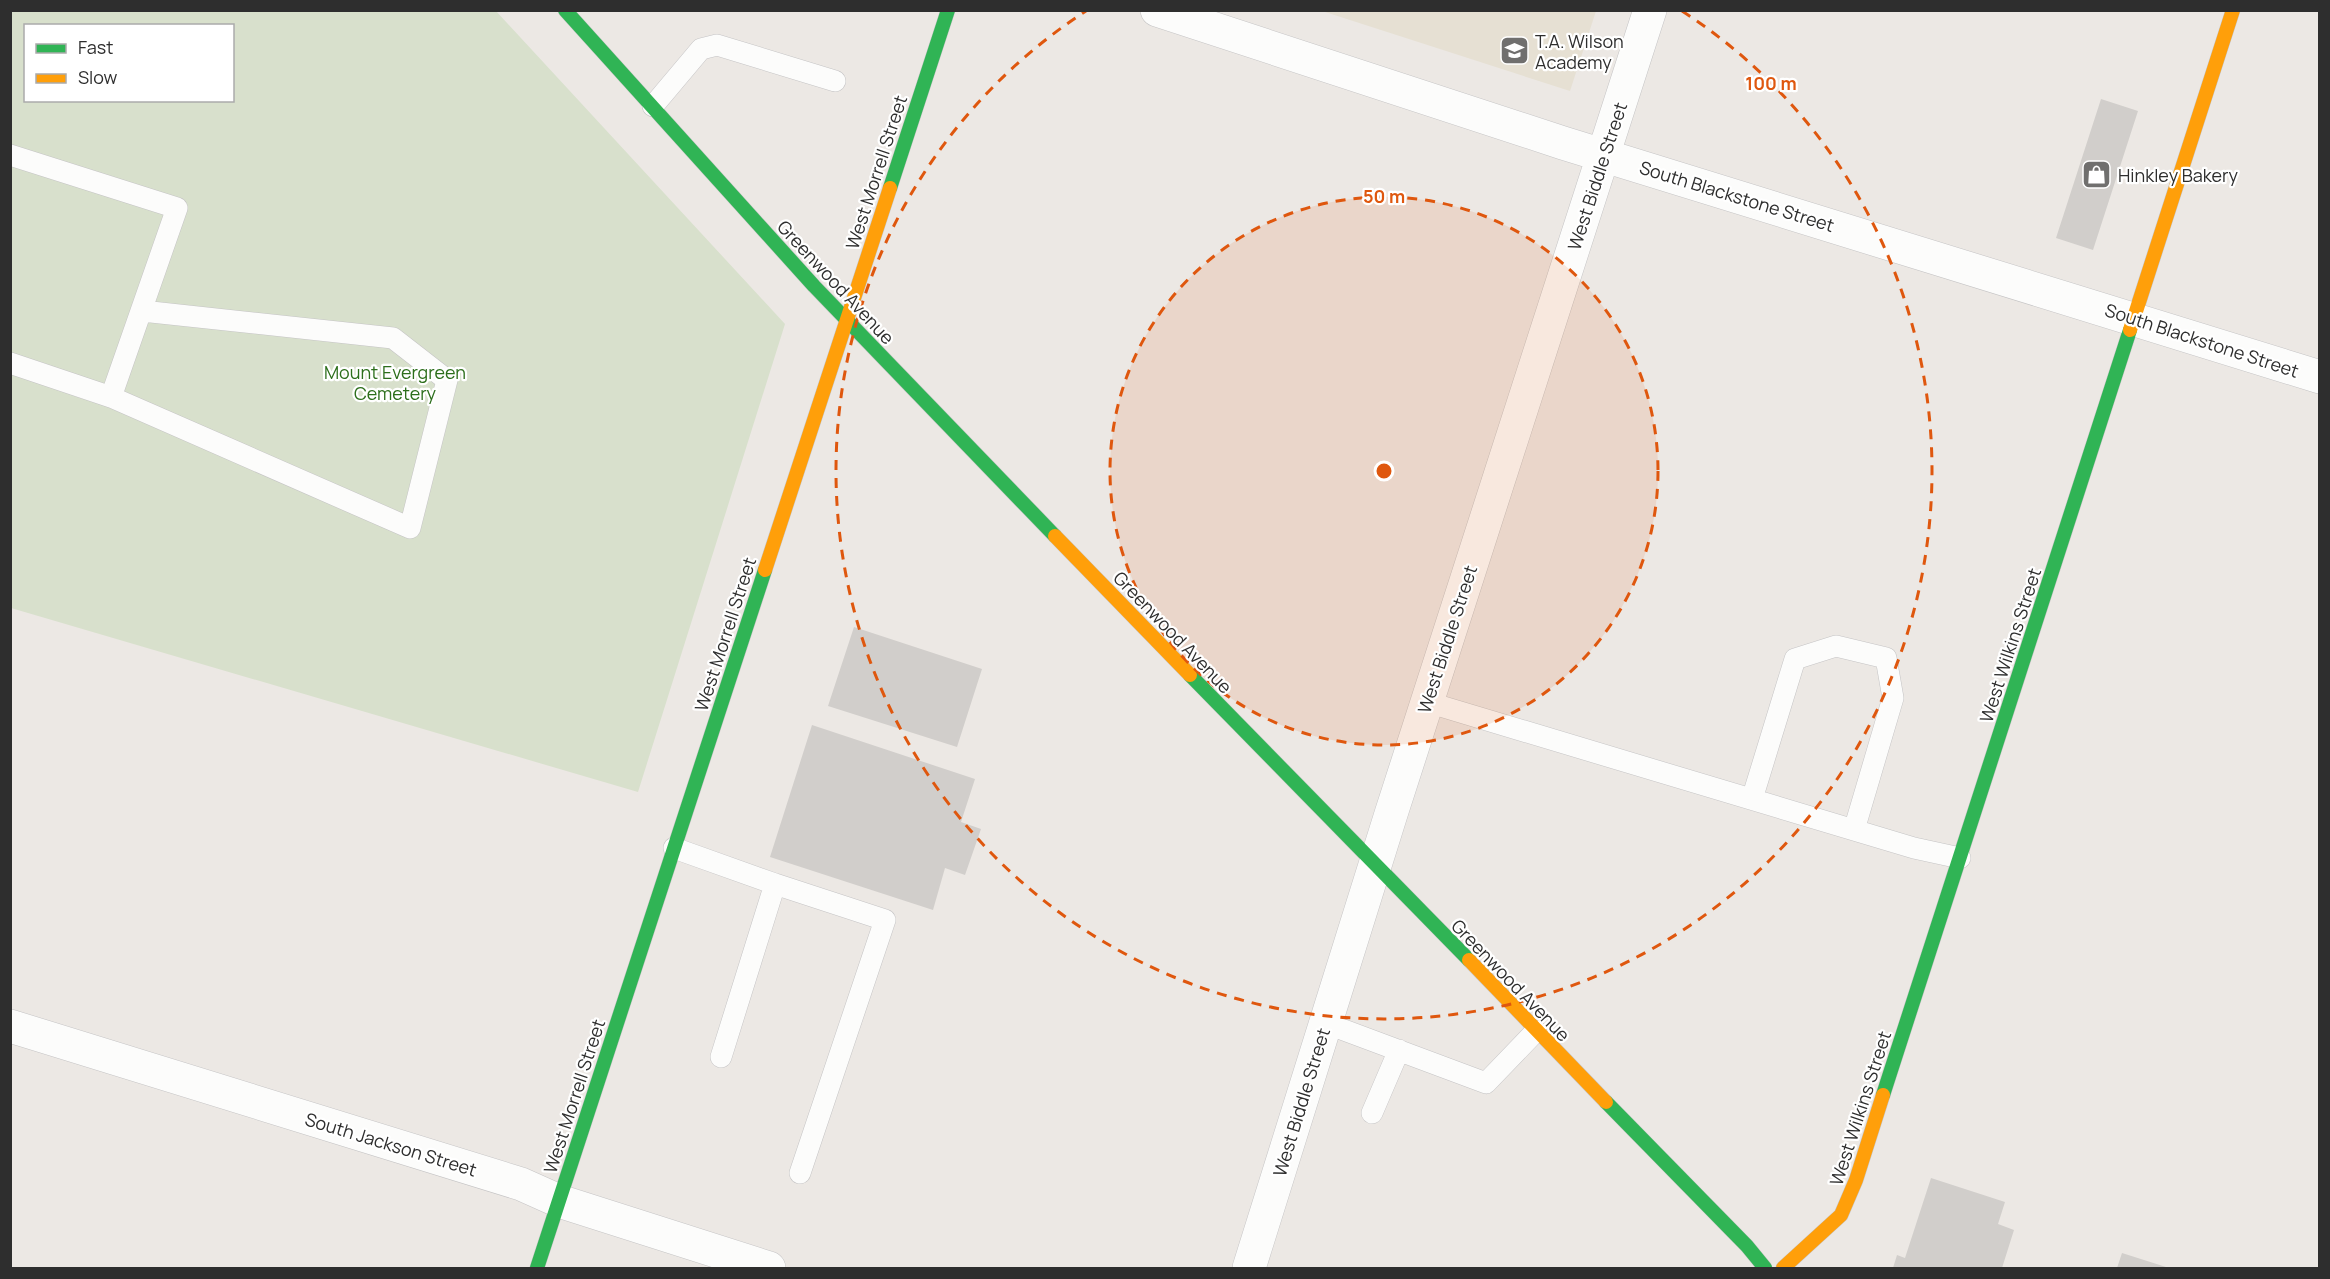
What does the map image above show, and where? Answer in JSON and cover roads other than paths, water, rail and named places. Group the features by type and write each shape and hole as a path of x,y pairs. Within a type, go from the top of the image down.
{"street":[{"name":"Greenwood Avenue","path":"565,10 846,318 1374,866 1747,1246 1765,1269"},
{"name":"West Morrell Street","path":"537,1269 948,10"},
{"name":"South Blackstone Street","path":"1156,10 1604,156 2319,377"},
{"name":"West Biddle Street","path":"1249,1269 1374,866 1650,10"},
{"name":"West Wilkins Street","path":"1783,1269 1832,1225 1848,1202 2233,10"},
{"name":"South Jackson Street","path":"10,1026 521,1184 559,1201 769,1269"}],"lane":[{"path":"653,106 701,49 717,45 835,81"},
{"path":"10,155 177,208 111,396"},
{"path":"10,363 111,396 410,528 447,380 393,338 142,311"},
{"path":"1752,799 1795,659 1836,646 1886,658 1893,698 1854,830"},
{"path":"1427,702 1914,848 1960,858"},
{"path":"674,848 885,920 800,1173"},
{"path":"721,1057 775,884"},
{"path":"1325,1023 1486,1083 1536,1031"},
{"path":"1372,1113 1399,1050"}],"place":[{"name":"T.A. Wilson Academy","path":"1514,51"},
{"name":"Hinkley Bakery","path":"2097,175"}],"park label":[{"name":"Mount Evergreen Cemetery","path":"395,382"}]}
